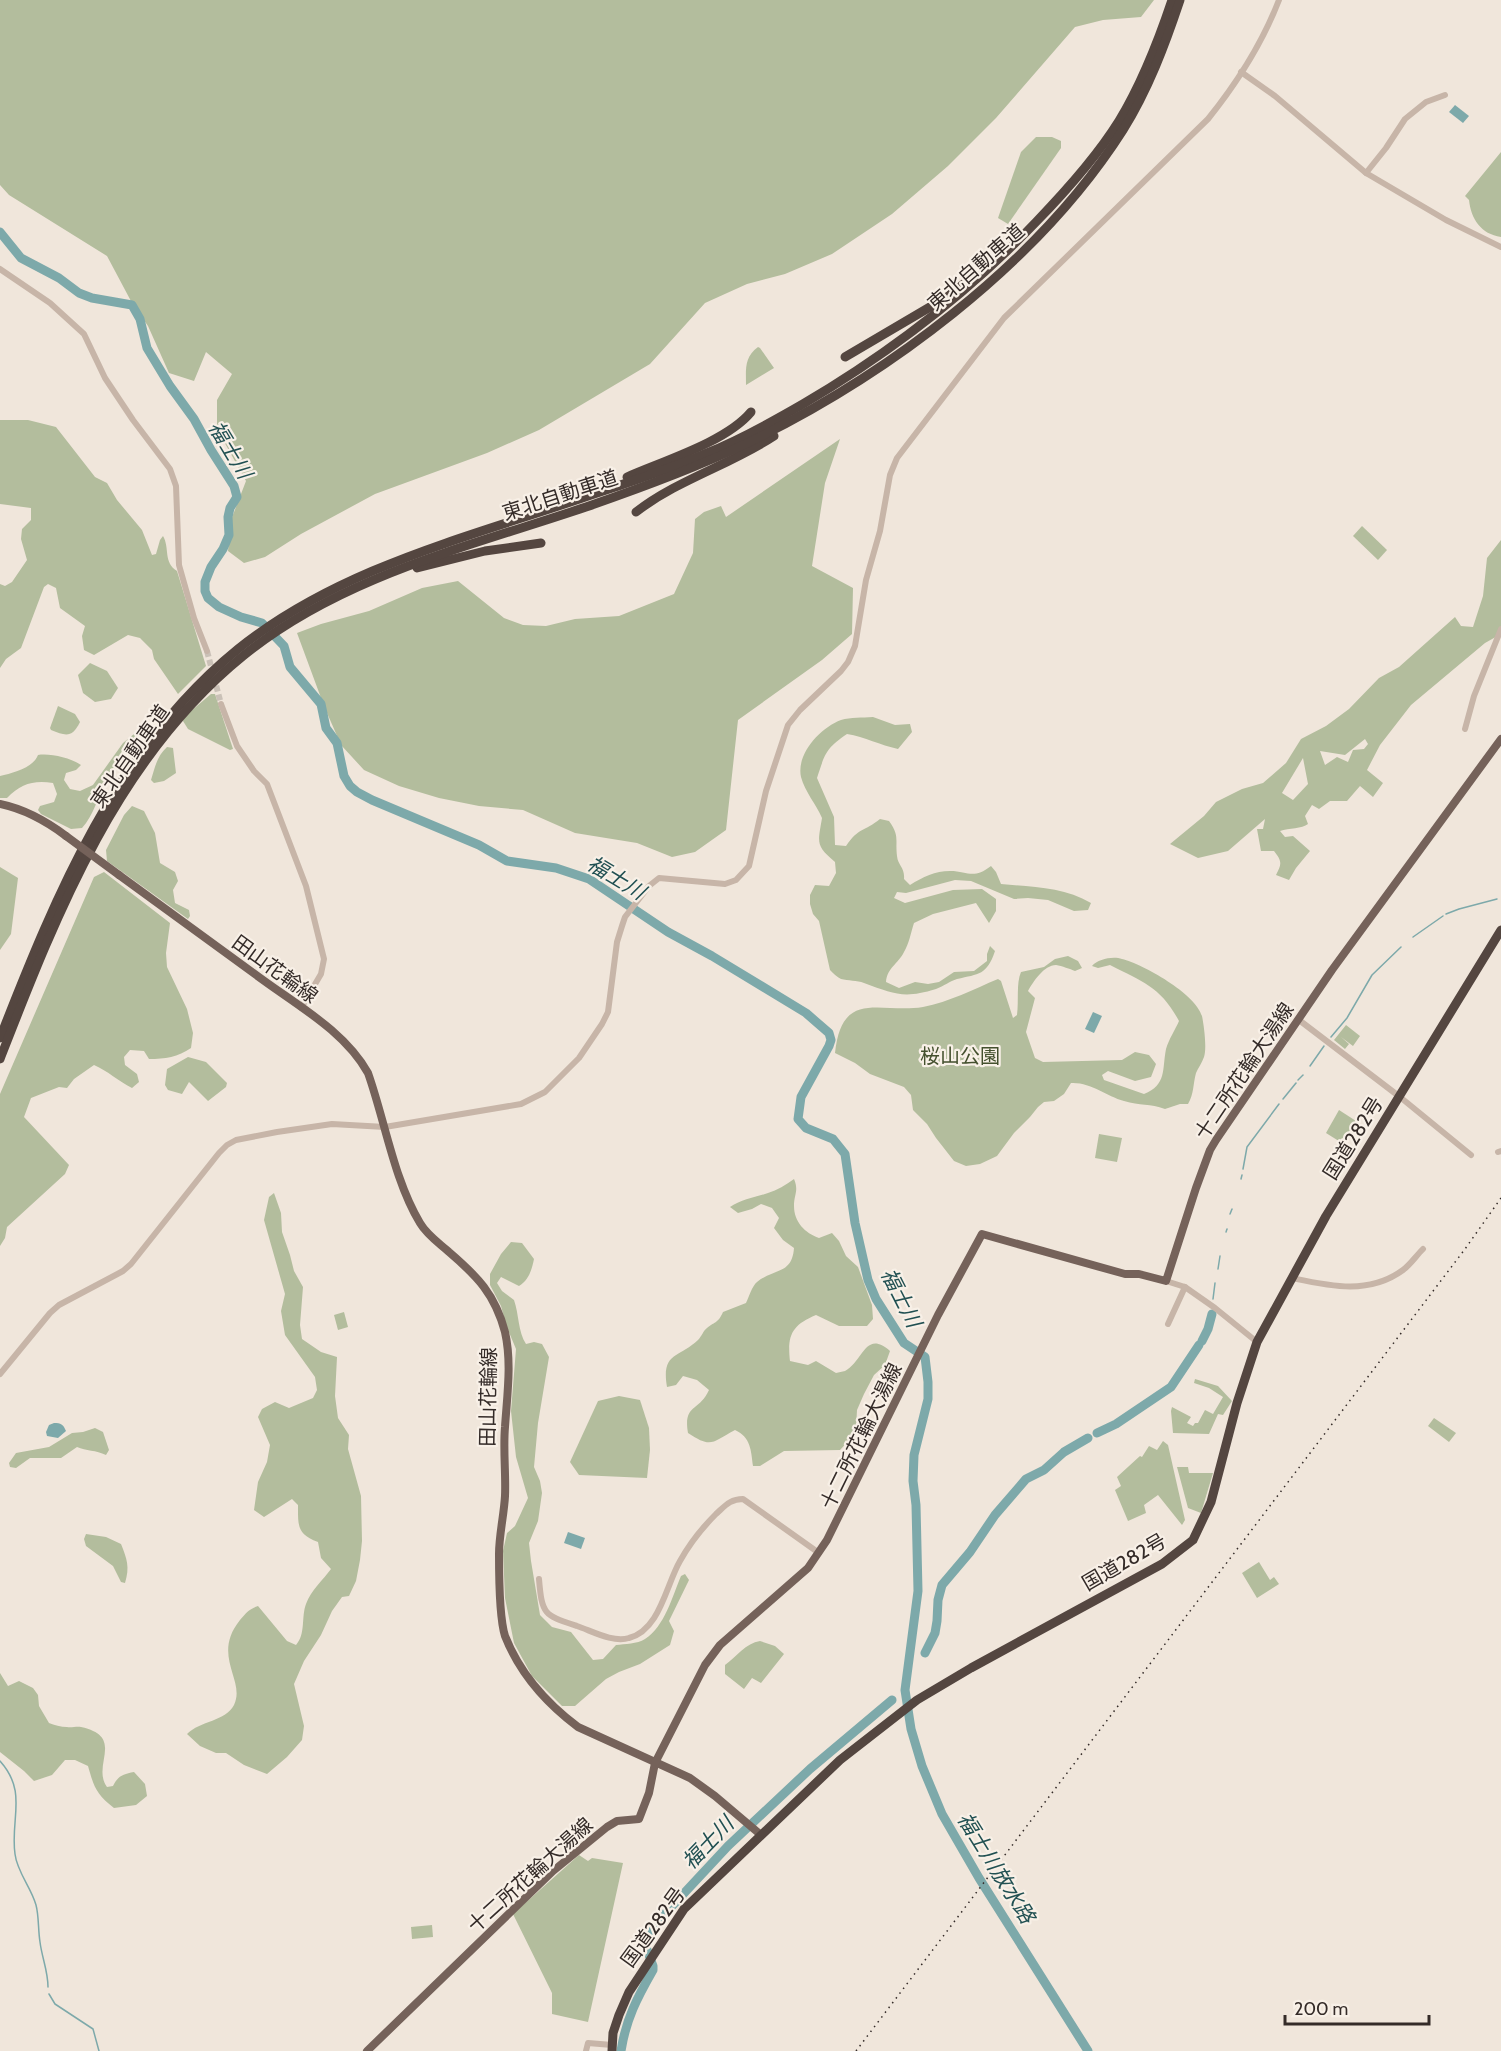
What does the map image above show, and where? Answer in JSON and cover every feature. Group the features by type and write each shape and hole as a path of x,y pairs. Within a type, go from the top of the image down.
{"highway":[{"name":"東北自動車道","path":"0,1038 72,871 98,819 147,743 179,704 211,673 339,586 464,537 707,453 794,409 839,383 918,328 979,278 1066,190 1117,124 1133,96 1148,64 1172,0"},
{"name":"東北自動車道","path":"280,624 374,579 467,544 596,503 711,460 781,426 844,390 915,342 994,279 1027,249 1081,189 1124,129 1140,100 1180,0"},
{"path":"846,357 947,297 1017,241"},
{"path":"636,512 656,497 768,440 844,390"},
{"path":"553,508 700,446 733,429 751,412"},
{"path":"374,579 484,551 541,543"},
{"name":"東北自動車道","path":"0,1059 79,874 130,781 185,709 263,636"},
{"name":"国道282号","path":"612,2048 619,2015 629,1992 684,1909 758,1832 835,1765 917,1700 970,1668 1162,1564 1193,1540 1211,1502 1237,1403 1257,1342 1326,1216 1501,930"}],"main road":[{"name":"十二所花輪大湯線","path":"367,2051 553,1871 617,1821 639,1819 649,1793 655,1762 712,1654 808,1568 819,1553 938,1315 982,1234 1125,1274 1139,1274 1166,1281 1210,1150 1398,878 1501,739"},
{"name":"田山花輪線","path":"0,804 12,806 37,817 66,836 344,1040 359,1057 368,1073 408,1201 421,1225 485,1286 501,1320 507,1347 508,1387 504,1441 505,1495 499,1554 500,1607 505,1635 524,1674 535,1689 563,1716 586,1732 698,1783 758,1832"}],"street":[{"path":"0,1374 58,1305 123,1271 131,1264 205,1169 227,1145 236,1140 332,1124 385,1127 521,1104 540,1095 556,1083 579,1058 603,1024 608,1012 617,942 626,917 649,886 659,878 725,884 736,880 749,866 766,792 788,725 800,710 842,671 855,646 866,580 880,531 890,475 897,458 1004,318 1190,138 1227,95 1256,50 1279,0"},
{"path":"1241,72 1275,96 1366,173 1427,209 1501,248"},
{"path":"1366,173 1405,119 1426,102 1445,95"},
{"path":"0,269 50,303 84,334 111,386 170,470 176,486 179,566 194,618 207,651"},
{"path":"1465,729 1474,696 1501,629"},
{"path":"221,704 237,747 254,771 267,784 306,886 324,959 321,974 301,1008"},
{"path":"1299,1020 1471,1155"},
{"path":"1292,1278 1330,1286 1370,1286 1383,1282 1404,1269 1423,1250"},
{"path":"1166,1281 1185,1287 1257,1342"},
{"path":"1168,1324 1185,1287"},
{"path":"538,1580 541,1603 545,1612 552,1617 622,1639 643,1632 648,1627 663,1601 670,1578 688,1546 729,1501 743,1499 819,1553"},
{"path":"586,2051 588,2043 612,2048"}],"green space":[{"path":"0,0 1154,0 1141,17 1103,20 1075,27 996,118 948,166 892,214 832,254 785,274 747,284 705,303 650,364 539,430 487,453 375,494 301,534 265,557 244,563 228,551 231,520 246,481 217,429 217,400 232,374 206,352 194,381 169,373 148,326 132,303 107,256 9,195 0,185"},
{"path":"1036,137 1052,137 1061,141 1061,148 1008,224 998,218 1021,152"},
{"path":"1501,152 1501,237 1488,233 1478,224 1469,200 1465,196"},
{"path":"758,347 774,368 746,385 748,359"},
{"path":"0,420 28,420 56,427 95,477 107,483 117,500 142,530 152,555 156,554 163,536 168,559 177,571 206,666 178,694 154,659 152,650 140,638 128,635 94,655 84,650 82,636 85,626 60,608 56,588 48,584 44,587 21,648 6,659 0,668 0,584 5,586 12,582 27,560 21,539 22,529 31,520 31,508 0,504"},
{"path":"840,439 825,483 812,566 853,588 852,634 822,660 738,720 726,830 695,852 672,857 637,843 575,833 523,810 479,806 439,798 399,786 364,770 341,745 297,633 369,611 422,588 458,581 504,618 523,625 546,626 575,619 619,616 674,594 693,553 695,519 704,512 721,506 726,517"},
{"path":"1362,526 1387,550 1378,560 1353,536"},
{"path":"1501,540 1501,634 1485,643 1411,705 1380,745 1367,770 1383,783 1373,797 1360,786 1347,801 1330,801 1319,809 1312,805 1305,816 1308,824 1305,826 1280,831 1285,837 1293,836 1310,851 1289,880 1276,875 1280,863 1274,851 1261,851 1257,829 1263,829 1265,819 1228,851 1198,858 1170,844 1204,816 1216,802 1242,789 1263,783 1286,763 1301,739 1326,726 1349,709 1379,678 1399,667 1455,617 1461,626 1473,627 1483,596 1487,558","holes":["1365,739 1368,744 1364,749 1353,750 1348,762 1337,757 1325,765 1320,751 1345,755","1303,758 1308,784 1293,800 1282,793"]},
{"path":"90,663 107,671 118,688 111,699 95,702 83,693 78,675"},
{"path":"211,694 215,694 233,749 230,750 188,729 183,721 184,717"},
{"path":"58,706 75,714 80,722 71,733 61,734 50,728"},
{"path":"873,717 895,725 910,724 912,732 898,749 847,734 827,753 817,778 834,817 835,845 846,846 858,833 880,819 889,821 896,834 897,856 904,879 910,885 939,872 956,871 975,874 991,866 1001,884 1070,894 1091,903 1088,910 1074,911 1048,900 1014,899 971,881 955,880 906,893 897,892 894,898 905,903 953,890 982,889 996,899 996,911 989,923 976,903 933,914 914,923 906,949 888,973 886,982 899,988 915,982 928,984 939,982 954,972 974,971 987,961 990,946 995,951 989,965 977,974 915,994 899,994 861,982 841,979 834,974 830,970 819,921 813,914 810,904 810,895 815,885 829,886 836,873 835,862 819,843 822,818 803,782 800,768 811,743 825,729 841,720"},
{"path":"134,734 140,739 113,771 90,818 82,828 71,829 41,814 38,810 40,806 54,802 57,794 53,783 28,784 17,789 7,798 0,798 0,776 27,767 38,755 60,757 81,765 76,770 66,773 64,780 70,789 80,791 93,785 123,743"},
{"path":"167,747 173,748 176,773 164,781 154,783 151,780 155,766"},
{"path":"132,806 144,811 155,833 160,863 175,872 178,881 173,890 175,903 189,910 188,919 107,861 106,850 124,815"},
{"path":"0,867 18,878 11,934 0,950"},
{"path":"104,872 170,923 166,953 167,967 187,1009 193,1033 191,1048 176,1055 155,1059 149,1059 144,1051 130,1050 124,1057 125,1065 137,1074 139,1082 132,1088 94,1065 74,1079 67,1088 59,1087 31,1098 24,1117 69,1165 65,1174 7,1227 5,1238 0,1246 0,1094 94,877"},
{"name":"桜山公園","path":"1068,956 1078,961 1082,968 1075,971 1056,965 1047,968 1028,991 1035,998 1026,1032 1035,1058 1043,1062 1122,1060 1135,1052 1149,1055 1156,1064 1151,1077 1135,1081 1108,1071 1102,1075 1104,1080 1144,1094 1157,1086 1162,1076 1167,1045 1179,1021 1165,1000 1142,981 1110,965 1098,968 1092,966 1106,959 1122,959 1143,967 1168,981 1198,1007 1202,1016 1205,1053 1196,1073 1188,1104 1165,1109 1135,1104 1092,1087 1071,1083 1064,1094 1038,1107 997,1156 980,1164 966,1166 954,1161 927,1124 913,1110 911,1095 904,1087 870,1074 835,1053 839,1033 846,1019 855,1012 866,1008 907,1008 933,1005 998,979 1001,981 1013,1018 1017,1015 1021,972 1044,967 1055,959"},
{"path":"1346,1025 1360,1036 1353,1046 1341,1037 1349,1044 1345,1049 1334,1040"},
{"path":"188,1057 206,1062 227,1083 226,1087 208,1101 189,1082 182,1094 168,1090 165,1085 167,1069"},
{"path":"1339,1110 1356,1121 1342,1143 1326,1133"},
{"path":"1099,1134 1122,1138 1117,1162 1095,1158"},
{"path":"794,1179 796,1190 794,1202 798,1222 814,1236 819,1238 832,1233 839,1241 846,1256 858,1267 872,1305 873,1319 867,1326 839,1326 816,1315 808,1319 796,1327 793,1332 789,1344 790,1361 808,1365 816,1361 836,1373 851,1367 870,1345 882,1345 890,1351 885,1365 874,1375 857,1410 856,1429 853,1436 840,1450 784,1451 760,1466 753,1466 747,1441 735,1430 712,1442 702,1441 688,1433 687,1424 690,1412 709,1390 697,1380 683,1376 676,1385 667,1387 667,1367 673,1357 698,1340 723,1312 746,1303 757,1282 790,1263 794,1248 783,1240 774,1228 779,1218 772,1208 761,1204 738,1213 730,1207 775,1190"},
{"path":"274,1193 281,1213 282,1232 294,1271 303,1287 300,1325 302,1339 321,1352 337,1357 335,1396 338,1418 349,1435 348,1449 361,1496 362,1541 356,1581 349,1596 342,1597 332,1611 294,1684 304,1726 302,1740 267,1774 244,1765 226,1753 216,1753 200,1746 187,1734 219,1718 234,1705 237,1696 229,1645 232,1633 242,1618 258,1606 287,1641 296,1645 301,1636 308,1599 331,1569 321,1558 318,1542 302,1532 298,1519 298,1505 292,1499 264,1517 254,1510 258,1482 267,1462 270,1445 258,1417 262,1409 275,1402 289,1408 313,1398 317,1390 315,1377 285,1335 281,1311 285,1294 264,1220 269,1197"},
{"path":"511,1242 522,1243 534,1259 531,1270 519,1286 501,1277 497,1283 502,1291 514,1300 521,1334 526,1344 534,1342 542,1344 549,1357 538,1423 534,1467 542,1493 538,1521 529,1543 540,1615 552,1627 571,1632 593,1660 603,1659 616,1645 638,1642 652,1633 663,1619 681,1576 685,1574 689,1580 669,1621 674,1631 670,1645 640,1664 606,1679 575,1706 562,1706 532,1676 514,1643 505,1598 503,1551 507,1533 515,1526 528,1498 516,1457 511,1411 516,1349 501,1306 490,1285 490,1274"},
{"path":"344,1312 348,1327 338,1330 334,1315"},
{"path":"1195,1379 1218,1386 1232,1401 1223,1415 1218,1414 1209,1434 1173,1433 1172,1407 1191,1417 1187,1423 1193,1426 1198,1423 1205,1410 1213,1414 1223,1397 1209,1388 1194,1383"},
{"path":"619,1396 640,1400 649,1428 650,1450 647,1478 579,1475 570,1462 598,1401"},
{"path":"1434,1418 1456,1433 1449,1442 1428,1426"},
{"path":"95,1428 103,1432 109,1450 106,1455 77,1447 61,1458 30,1458 16,1468 10,1467 9,1463 16,1453 49,1447 72,1433"},
{"path":"1163,1441 1168,1445 1185,1520 1182,1525 1158,1495 1144,1505 1146,1513 1128,1521 1115,1490 1121,1486 1117,1477 1140,1456 1142,1457 1149,1446 1157,1450"},
{"path":"1177,1467 1188,1467 1189,1473 1213,1473 1201,1513 1188,1508"},
{"path":"86,1534 106,1537 121,1544 127,1563 125,1583 121,1582 113,1566 86,1546 84,1539"},
{"path":"1259,1562 1270,1580 1274,1577 1279,1584 1257,1598 1242,1573"},
{"path":"760,1641 775,1646 784,1654 761,1683 752,1678 744,1689 725,1674 725,1665 746,1647"},
{"path":"0,1673 8,1686 19,1681 33,1688 38,1695 39,1706 49,1723 62,1727 81,1727 102,1738 105,1745 103,1779 107,1787 113,1786 121,1776 134,1772 145,1784 147,1796 136,1805 114,1808 96,1790 88,1766 75,1760 65,1760 52,1775 34,1781 0,1752"},
{"path":"579,1855 588,1861 592,1858 623,1863 588,2022 552,2014 552,1993 513,1914"},
{"path":"432,1925 433,1937 412,1939 411,1927"}],"water":[{"path":"1455,105 1469,116 1463,123 1449,112"},
{"path":"1093,1012 1102,1016 1094,1033 1085,1029"},
{"path":"62,1424 66,1431 58,1438 47,1436 49,1425"},
{"path":"568,1532 585,1538 581,1549 564,1543"}],"waterway":[{"name":"福士川","path":"0,232 21,258 59,278 79,293 92,298 132,305 140,319 147,348 194,419 234,486 237,497 230,508 228,517 229,535 205,582 208,598 219,607 262,623 284,646 290,667 321,704 326,728 337,743 344,776 350,786 372,800 479,845 507,861 556,868 589,879 668,932 806,1013 829,1033 831,1040 829,1046 801,1097 798,1119 806,1128 833,1139 845,1154 855,1223 868,1280 876,1299 904,1343 925,1357 928,1382 928,1399 914,1455 918,1591 905,1690 911,1729 922,1766 942,1814 979,1878 1088,2051"},
{"path":"1446,914 1497,899"},
{"path":"1413,937 1443,916"},
{"path":"1331,1037 1347,1018 1372,975 1401,947"},
{"path":"1310,1066 1324,1046"},
{"path":"1298,1080 1303,1075"},
{"path":"1283,1099 1296,1083"},
{"path":"1243,1169 1247,1147 1279,1104"},
{"path":"1241,1179 1242,1175"},
{"path":"1230,1214 1232,1209"},
{"path":"1218,1269 1220,1256"},
{"path":"1213,1299 1215,1283"},
{"name":"福士川","path":"1202,1341 1212,1314"},
{"name":"福士川","path":"1097,1433 1116,1424 1171,1387 1199,1345"},
{"name":"福士川","path":"925,1653 935,1633 942,1585 970,1552 995,1515 1026,1479 1044,1470 1064,1452 1088,1438"},
{"name":"福士川","path":"621,2051 633,2009 653,1970 646,1947 660,1919 728,1846 810,1769 892,1700"},
{"path":"0,1761 8,1772 16,1795 14,1841 16,1861 36,1905 48,1987"},
{"path":"49,1994 55,2004 93,2029 99,2051"}],"tunnel":[{"path":"207,651 221,704"}],"railway":[{"path":"856,2051 1465,1249 1501,1198"}],"water label":[{"name":"福士川放水路","path":"996,1868"}]}
